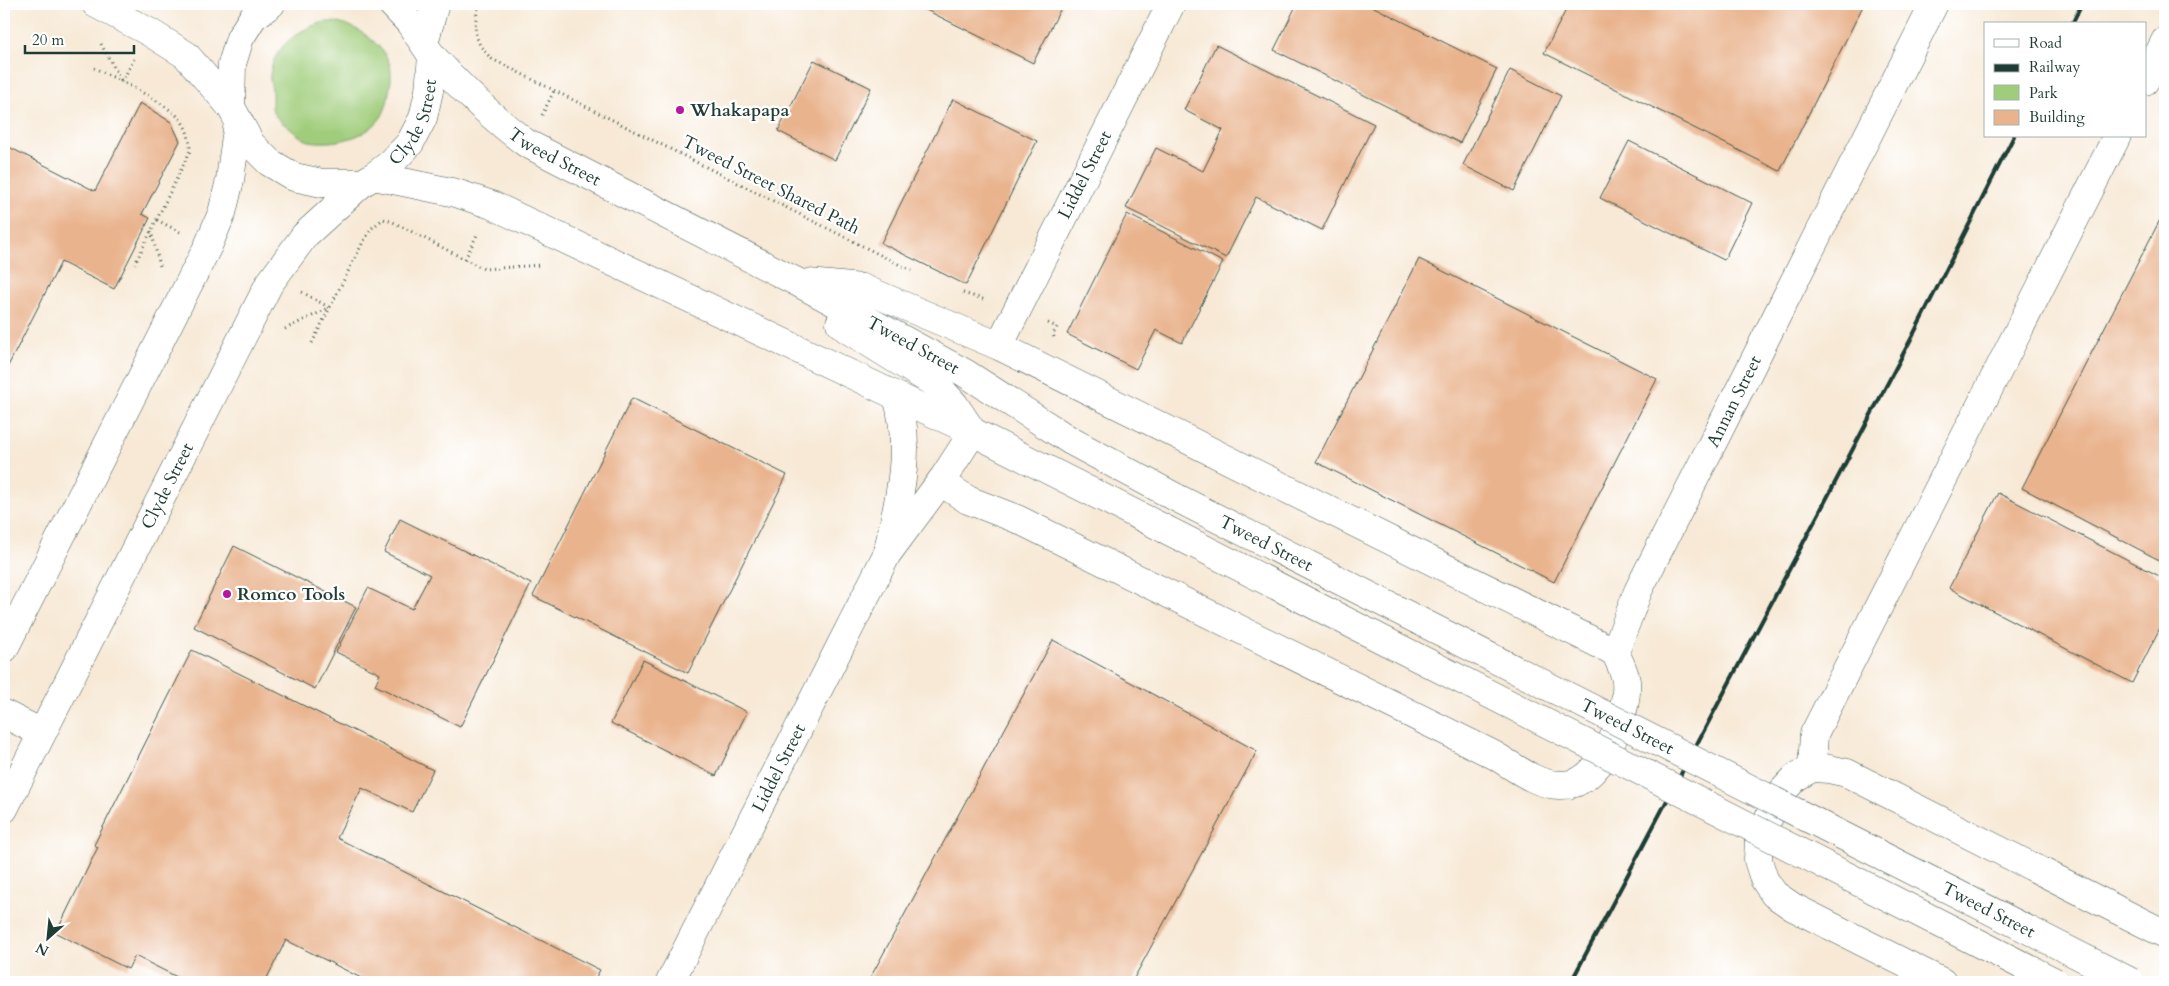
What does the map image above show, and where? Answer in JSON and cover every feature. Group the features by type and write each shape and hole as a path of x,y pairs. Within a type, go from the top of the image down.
{"main road":[{"path":"96,4 149,32 186,55 234,115 251,144 269,162 294,177 322,183 368,180"},
{"path":"4,649 208,246 222,213 230,180 234,115 232,64 240,38 253,17 271,4"},
{"path":"392,4 428,50"},
{"name":"Clyde Street","path":"4,809 273,278 305,235 368,180 390,164 410,144 423,118 428,90 428,50 435,4"},
{"name":"Liddel Street","path":"998,346 1171,4"},
{"name":"Annan Street","path":"1615,652 1638,591 1934,4"},
{"path":"2146,79 2165,41"},
{"name":"Tweed Street","path":"428,50 465,92 526,144 797,282 965,373 1071,441 1177,498 2132,982"},
{"path":"1812,768 1814,734 2116,138"},
{"name":"Tweed Street","path":"368,180 456,193 492,205 973,432 2056,982"},
{"path":"797,282 862,288 998,346 1615,652 1626,680 1625,706 1616,736 1594,768 1579,782 1559,785 1541,782 1494,756 1017,519 968,500 941,482"},
{"path":"797,282 847,330 937,385 954,404 973,432"},
{"name":"Liddel Street","path":"887,554 897,508 904,452 905,432 897,397"},
{"name":"Liddel Street","path":"670,982 887,554 941,482 973,432"},
{"path":"4,714 42,733"},
{"path":"1942,982 1793,907 1774,894 1764,878 1758,860 1759,838 1780,794 1796,777 1812,768 1847,773 2165,934"}],"path":[{"name":"Tweed Street Shared Path","path":"479,4 475,29 477,40 483,51 492,59 915,272"},
{"path":"105,52 122,82"},
{"path":"122,82 136,57"},
{"path":"94,68 122,82 178,117 190,140 190,150 135,264"},
{"path":"541,116 554,91"},
{"path":"312,343 372,228 383,219 393,222 484,268 509,267"},
{"path":"156,220 208,246"},
{"path":"151,230 161,271"},
{"path":"465,259 478,232"},
{"path":"273,278 330,308"},
{"path":"958,292 978,297"},
{"path":"287,328 330,308"}],"green space":[{"path":"325,22 348,25 374,41 388,59 391,79 385,110 373,127 347,139 318,142 303,138 284,124 273,112 270,78 276,56 289,40 306,29"}],"building":[{"path":"914,4 1063,4 1033,63"},
{"path":"1297,4 1368,4 1497,69 1460,143 1274,50"},
{"path":"1569,4 1864,4 1780,171 1544,53"},
{"path":"1216,45 1374,124 1322,230 1256,197 1226,258 1126,208 1156,148 1203,171 1223,130 1184,110"},
{"path":"814,60 871,88 835,160 778,131"},
{"path":"1510,70 1561,96 1514,191 1463,165"},
{"path":"953,99 1037,141 966,285 881,243"},
{"path":"140,103 171,122 180,141 142,214 150,218 114,289 61,262 4,374 4,158 9,147 95,191"},
{"path":"1629,141 1752,203 1724,260 1600,198"},
{"path":"2165,210 2165,563 2022,488"},
{"path":"1127,214 1223,262 1182,343 1156,330 1136,369 1067,334"},
{"path":"1419,259 1657,379 1554,582 1316,462"},
{"path":"632,398 787,475 688,673 533,596"},
{"path":"1998,493 2165,579 2165,618 2132,683 1949,588"},
{"path":"400,519 531,584 460,727 375,685 380,674 336,652 368,588 412,609 430,575 384,552"},
{"path":"234,546 356,607 315,689 194,627"},
{"path":"1053,640 1257,751 1132,982 868,982"},
{"path":"192,650 433,770 412,812 362,788 337,838 600,970 593,982 369,982 286,940 265,982 187,982 135,956 128,969 56,933 98,847 94,845"},
{"path":"643,660 747,712 716,776 611,723"}],"railway":[{"path":"2073,22 2082,4"},
{"path":"1571,982 1911,339 2013,138"}],"place":[{"name":"Whakapapa","path":"680,110"},
{"name":"Romco Tools","path":"227,594"}]}
